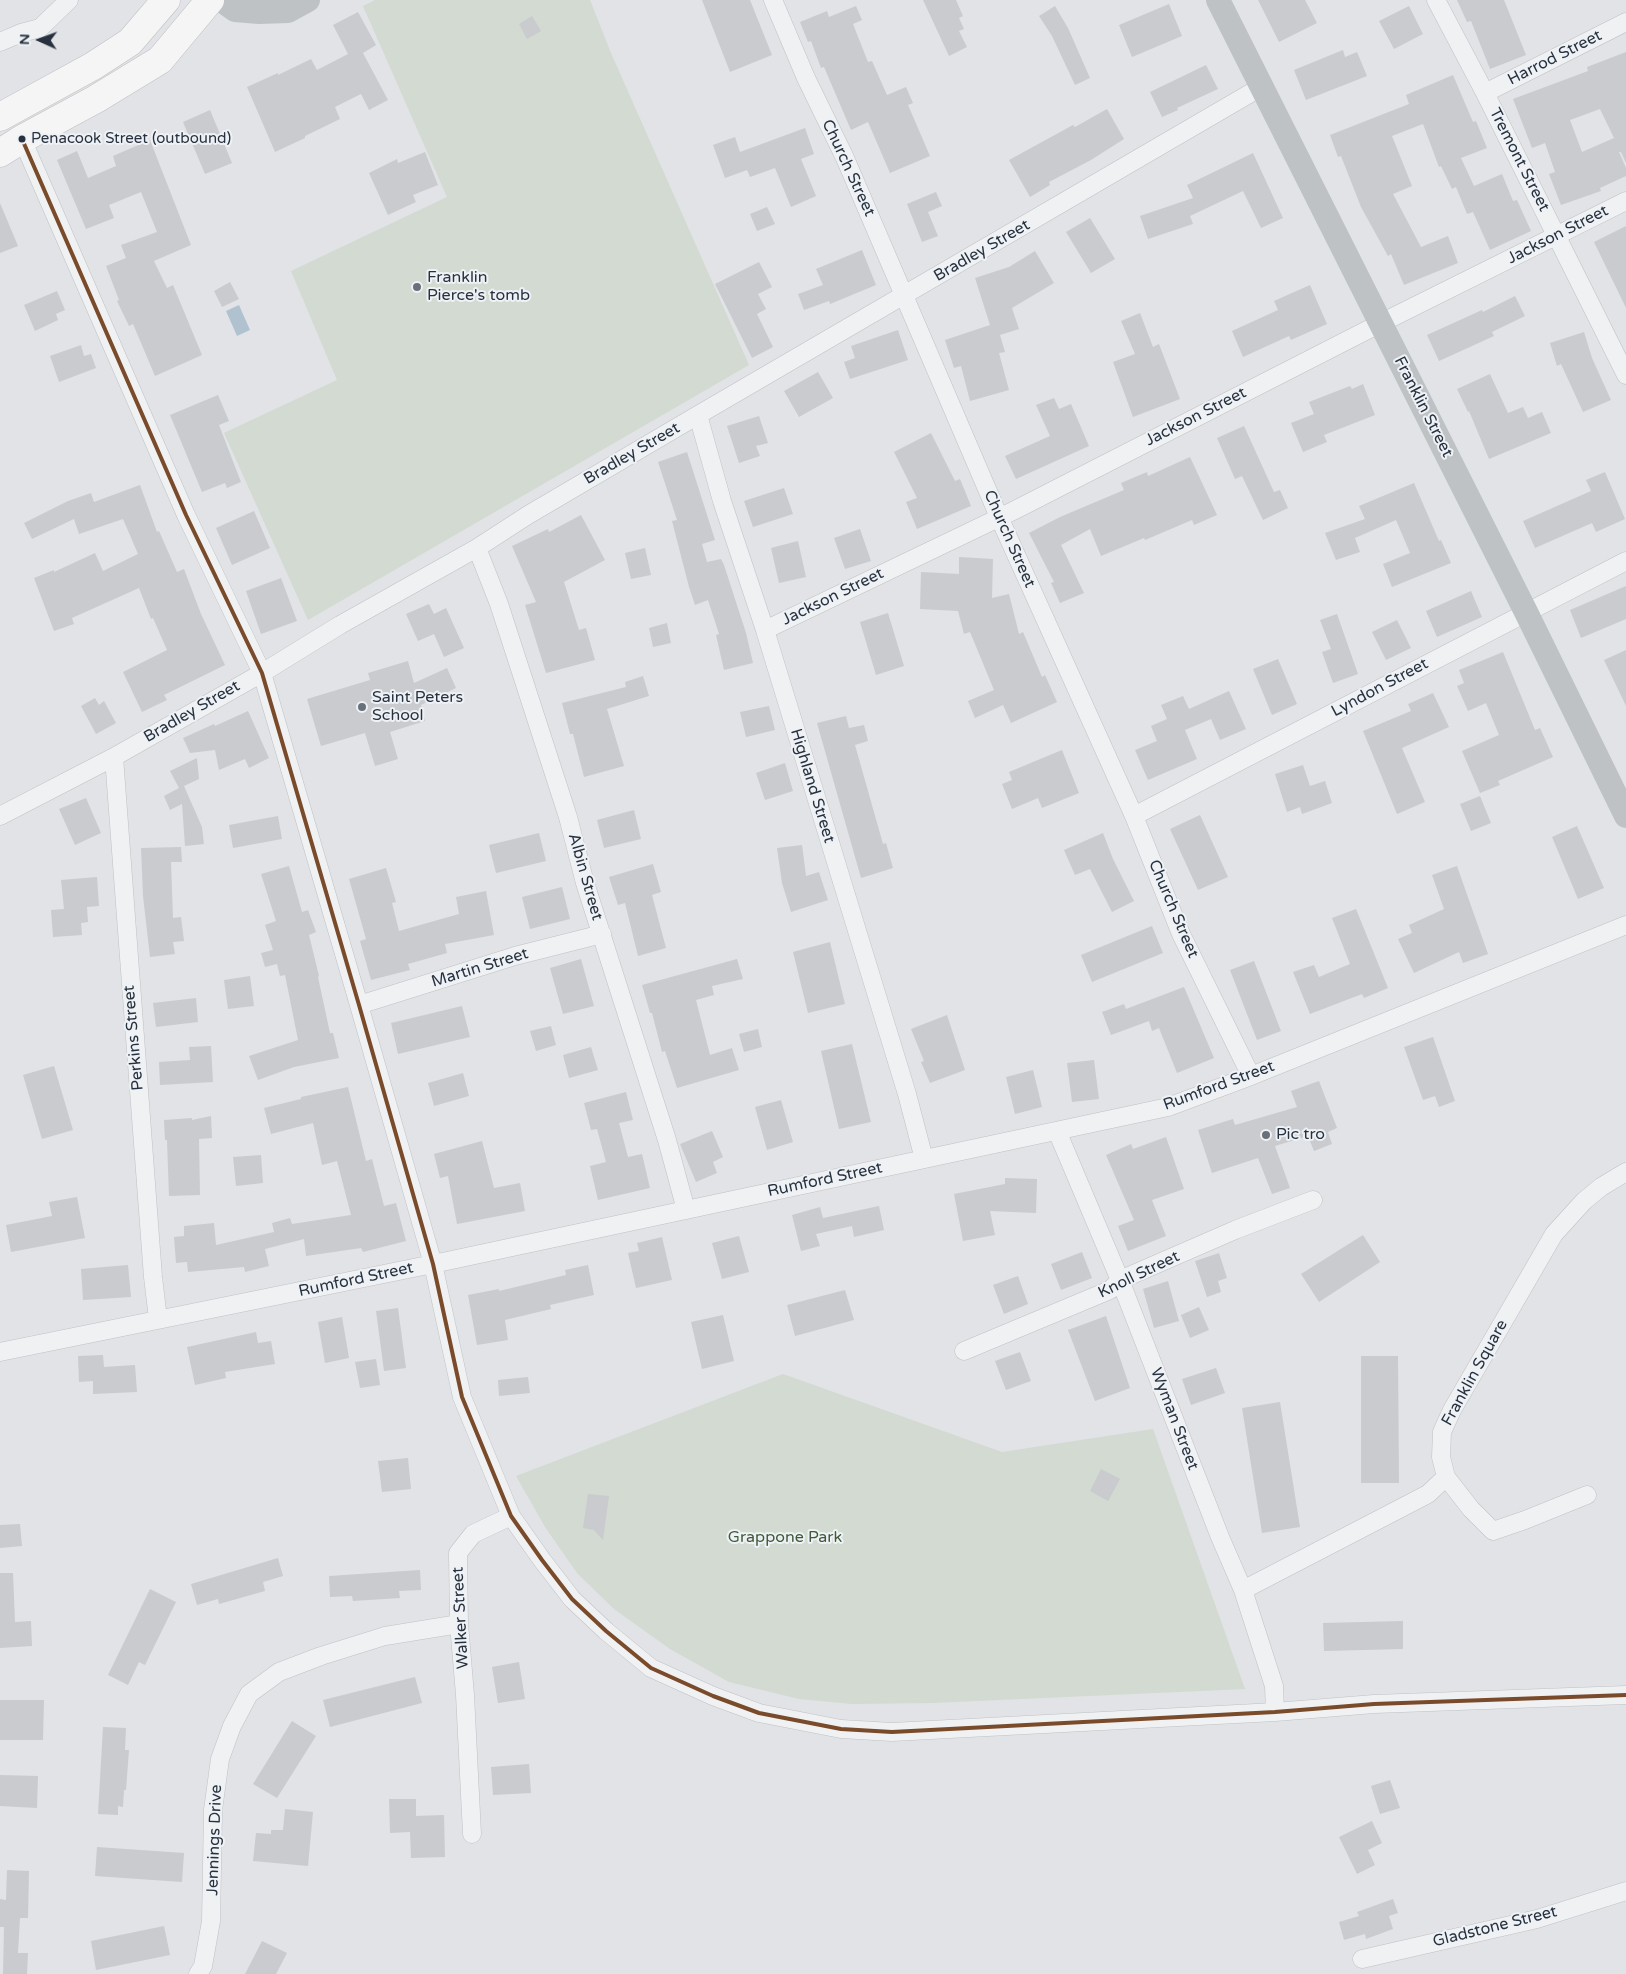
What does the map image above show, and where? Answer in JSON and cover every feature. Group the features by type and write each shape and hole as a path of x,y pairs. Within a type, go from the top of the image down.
{"main road":[{"path":"0,117 93,66 130,42 166,0"},
{"path":"11,146 160,60 210,0"}],"street":[{"path":"0,42 21,33 40,28 69,0"},
{"path":"221,0 235,10 259,12 288,11 308,0"},
{"name":"Church Street","path":"773,0 806,78 845,158 998,517 1134,816 1181,934 1251,1076"},
{"name":"Franklin Street","path":"1218,0 1526,612 1626,816"},
{"name":"Tremont Street","path":"1436,0 1485,93 1626,375"},
{"name":"Harrod Street","path":"1485,93 1626,22"},
{"name":"Bradley Street","path":"0,816 114,757 262,673 340,625 477,548 528,515 698,415 1261,87"},
{"path":"11,146 262,673 360,1005 433,1264 462,1396 511,1516 572,1599 606,1631 651,1668 712,1696 759,1713 840,1730 892,1732 1275,1712 1374,1704 1626,1695"},
{"name":"Jackson Street","path":"765,630 998,517 1626,201"},
{"name":"Highland Street","path":"698,415 722,501 765,630 907,1094 924,1159"},
{"name":"Albin Street","path":"477,548 499,604 568,817 586,883 667,1140 686,1210"},
{"name":"Lyndon Street","path":"1134,816 1626,561"},
{"name":"Perkins Street","path":"114,757 152,1277 158,1319"},
{"name":"Rumford Street","path":"0,1352 433,1264 1168,1107 1251,1076 1626,925"},
{"name":"Martin Street","path":"360,1005 515,956 602,934"},
{"name":"Wyman Street","path":"1057,1131 1120,1280 1220,1537 1243,1590 1274,1686 1275,1712"},
{"name":"Franklin Square","path":"1446,1477 1441,1457 1442,1432 1452,1410 1554,1234 1584,1201 1601,1187 1626,1172"},
{"name":"Knoll Street","path":"964,1351 1110,1290 1120,1280 1235,1230 1313,1200"},
{"path":"1243,1590 1428,1494 1446,1477 1470,1509 1492,1531 1587,1495"},
{"name":"Walker Street","path":"472,1834 465,1695 459,1624 458,1553 473,1534 511,1516"},
{"name":"Jennings Drive","path":"198,1974 204,1966 212,1922 213,1810 220,1759 232,1726 249,1694 279,1672 321,1656 385,1636 459,1624"},
{"name":"Gladstone Street","path":"1362,1959 1537,1919 1626,1891"}],"green space":[{"path":"375,0 590,0 611,53 749,365 308,620 224,433 337,380 291,271 447,197 363,6"},
{"name":"Grappone Park","path":"783,1374 1002,1452 1153,1429 1245,1689 932,1703 852,1704 799,1699 729,1682 670,1649 614,1609 577,1573 545,1527 516,1476"}],"water":[{"path":"239,305 250,330 237,336 226,311"}],"building":[{"path":"702,0 750,0 772,55 730,72"},
{"path":"923,0 956,0 963,16 959,18 964,29 959,31 967,47 949,56"},
{"path":"1258,0 1305,0 1317,23 1279,42"},
{"path":"1457,0 1504,0 1526,55 1490,69 1471,21 1467,22"},
{"path":"1169,4 1182,36 1132,57 1119,25"},
{"path":"856,6 862,20 853,24 868,62 872,61 887,95 906,87 913,103 908,105 930,156 890,173 868,122 851,130 824,67 821,68 811,41 808,42 800,22 827,11 829,17"},
{"path":"1055,6 1068,28 1090,78 1075,85 1052,36 1039,16"},
{"path":"1409,6 1423,34 1394,49 1379,21"},
{"path":"358,12 376,45 363,53 388,100 369,110 361,94 335,107 340,119 275,152 247,87 311,59 317,70 348,54 333,25"},
{"path":"532,16 541,31 527,39 519,24"},
{"path":"1343,50 1345,57 1357,52 1367,76 1306,100 1294,70"},
{"path":"1626,52 1626,163 1621,152 1619,152 1626,168 1626,176 1600,188 1601,191 1561,205 1549,174 1555,172 1545,143 1532,148 1513,99 1588,71 1587,67","holes":["1600,109 1614,138 1582,152 1570,120"]},
{"path":"1206,65 1218,89 1162,117 1150,92"},
{"path":"1453,75 1473,122 1476,121 1487,148 1461,158 1474,186 1502,174 1513,201 1517,200 1531,231 1490,250 1473,212 1467,214 1456,187 1452,189 1441,166 1439,167 1423,124 1392,136 1412,186 1393,194 1421,247 1448,236 1458,263 1404,285 1391,254 1388,256 1361,207 1341,156 1338,157 1330,135 1409,104 1406,95"},
{"path":"1107,109 1124,139 1091,160 1049,182 1050,185 1030,197 1009,160 1073,125 1075,127"},
{"path":"210,110 232,163 205,174 183,122"},
{"path":"805,128 814,154 801,159 816,196 791,207 775,168 750,177 747,170 725,178 713,145 735,137 740,152"},
{"path":"150,140 191,245 154,261 167,288 173,285 202,355 155,376 133,324 129,326 117,301 119,300 106,266 126,258 121,245 157,232 141,192 109,205 114,218 86,229 57,160 77,151 88,178 116,166 113,156"},
{"path":"425,152 438,185 413,195 416,202 388,215 369,173 397,159 398,163"},
{"path":"1253,153 1283,218 1261,228 1243,191 1190,216 1193,224 1148,239 1140,216 1193,198 1187,185"},
{"path":"936,192 942,206 928,212 938,236 922,242 907,204"},
{"path":"0,203 18,246 0,253"},
{"path":"767,207 775,224 757,231 750,214"},
{"path":"1090,218 1115,259 1091,273 1066,232"},
{"path":"1626,226 1626,308 1594,242"},
{"path":"862,250 876,285 830,304 829,301 804,310 798,294 823,285 816,269"},
{"path":"1035,251 1054,283 1012,308 1019,329 1000,335 1005,352 999,353 1009,390 970,401 961,366 954,368 945,340 990,325 975,278 1009,267"},
{"path":"759,262 772,287 758,294 766,309 757,314 773,347 752,358 715,284"},
{"path":"230,282 239,299 222,307 214,291"},
{"path":"1310,285 1327,324 1291,340 1289,336 1243,357 1232,331 1278,310 1274,301"},
{"path":"57,291 65,310 56,314 58,320 35,331 24,305"},
{"path":"1515,296 1525,316 1492,332 1494,336 1439,361 1427,335 1482,310 1483,312"},
{"path":"1140,313 1153,347 1159,344 1180,399 1133,417 1113,362 1135,354 1121,321"},
{"path":"898,330 908,360 850,379 844,362 855,358 851,346"},
{"path":"1584,332 1592,358 1611,400 1583,412 1561,364 1557,366 1550,343"},
{"path":"81,345 84,356 91,354 96,368 59,382 50,356"},
{"path":"818,372 833,398 799,417 784,391"},
{"path":"1490,374 1508,413 1523,407 1528,418 1542,412 1551,433 1489,459 1469,411 1457,389"},
{"path":"1363,384 1375,415 1324,435 1327,442 1303,452 1291,423 1314,414 1309,402 1350,386 1352,389"},
{"path":"218,395 229,421 219,425 241,482 227,488 225,483 202,492 170,415"},
{"path":"1054,398 1059,409 1071,404 1089,446 1016,479 1005,456 1050,436 1036,405"},
{"path":"759,416 768,443 756,446 760,456 739,463 727,426"},
{"path":"1244,426 1274,492 1280,490 1288,508 1263,520 1242,476 1235,479 1217,438"},
{"path":"931,433 955,481 960,479 971,506 917,529 906,502 917,498 894,452"},
{"path":"687,452 715,540 702,544 707,562 721,559 724,565 746,633 753,663 724,670 716,635 719,634 708,600 695,605 689,587 672,521 677,520 658,462"},
{"path":"1190,457 1217,515 1194,525 1192,520 1101,556 1090,529 1061,545 1084,593 1060,603 1051,583 1054,582 1029,533 1060,517 1124,490 1121,483 1147,472 1148,476"},
{"path":"1605,472 1625,519 1596,532 1592,523 1535,548 1523,521 1591,491 1586,480"},
{"path":"1414,483 1439,541 1441,540 1451,563 1392,587 1383,564 1410,553 1396,520 1355,538 1360,552 1336,560 1325,533 1365,519 1359,506"},
{"path":"140,485 157,532 159,531 177,572 184,569 201,614 225,665 164,695 167,700 142,712 123,672 167,650 153,618 151,619 139,588 72,618 74,624 54,631 34,578 54,570 54,572 95,553 103,571 138,554 123,519 79,534 74,519 32,539 24,523 68,501 91,493 94,502"},
{"path":"784,488 793,514 753,527 744,501"},
{"path":"254,511 270,548 232,565 216,528"},
{"path":"581,515 605,560 564,582 579,630 586,628 595,660 546,673 525,605 536,602 512,546 548,529 549,532"},
{"path":"860,529 871,561 845,569 834,538"},
{"path":"798,541 806,577 779,583 771,548"},
{"path":"645,548 651,575 631,579 625,553"},
{"path":"959,557 993,559 992,598 1009,594 1019,634 1023,632 1042,677 1045,675 1057,702 1011,723 1003,705 975,718 968,701 994,690 970,632 964,634 958,611 920,609 921,572 959,574"},
{"path":"281,578 297,621 261,634 246,591"},
{"path":"1626,586 1626,619 1581,638 1570,610"},
{"path":"1471,591 1482,617 1437,637 1426,611"},
{"path":"429,604 434,614 446,608 464,648 444,657 434,634 418,641 406,614"},
{"path":"888,613 904,666 876,675 860,622"},
{"path":"1337,614 1358,674 1333,683 1322,652 1331,649 1320,620"},
{"path":"1397,620 1411,648 1386,660 1372,632"},
{"path":"667,623 671,643 653,647 649,628"},
{"path":"1626,650 1626,706 1604,660"},
{"path":"1503,652 1535,730 1540,728 1553,757 1498,781 1500,785 1480,793 1462,751 1499,735 1486,703 1468,711 1457,686 1464,683 1459,670"},
{"path":"1278,659 1297,704 1272,715 1253,669"},
{"path":"408,661 414,683 447,668 456,688 421,705 425,721 390,732 398,759 375,766 365,733 321,746 307,699 370,680 368,673"},
{"path":"643,676 649,696 607,709 624,766 584,777 573,734 570,734 562,703 626,687 625,682"},
{"path":"1229,691 1246,729 1220,740 1211,719 1185,730 1197,759 1148,780 1135,750 1157,741 1151,726 1167,719 1161,705 1183,696 1189,709"},
{"path":"1433,693 1449,727 1402,748 1425,802 1397,814 1363,731 1411,711 1408,704"},
{"path":"95,698 99,705 104,701 116,723 96,734 81,706"},
{"path":"769,706 775,730 746,737 740,712"},
{"path":"248,711 269,758 249,768 245,759 219,770 215,750 190,753 183,738"},
{"path":"846,716 849,728 864,725 868,741 855,745 883,844 886,843 893,868 861,878 817,723"},
{"path":"1062,750 1079,793 1042,808 1038,798 1012,809 1002,784 1012,780 1009,772"},
{"path":"197,758 199,779 184,786 202,827 204,844 185,846 182,804 170,810 164,796 179,788 170,771"},
{"path":"785,763 793,791 765,800 756,773"},
{"path":"1303,765 1310,786 1325,781 1332,803 1302,814 1300,807 1287,812 1275,774"},
{"path":"1480,796 1491,823 1471,831 1460,804"},
{"path":"86,798 101,833 75,845 59,809"},
{"path":"634,810 641,839 604,848 597,820"},
{"path":"1200,815 1228,877 1198,890 1170,829"},
{"path":"278,816 282,839 233,848 229,825"},
{"path":"1577,826 1604,888 1578,899 1552,837"},
{"path":"539,833 546,861 496,873 489,845"},
{"path":"1103,833 1113,859 1134,901 1112,912 1090,869 1075,875 1064,850"},
{"path":"802,845 806,876 819,872 828,900 791,912 782,883 777,848"},
{"path":"181,847 182,862 171,862 173,918 181,917 184,941 173,942 175,954 150,957 143,896 141,848"},
{"path":"653,864 661,892 652,895 666,948 638,956 625,903 618,905 609,877"},
{"path":"289,866 302,912 308,910 316,932 309,935 330,1033 333,1033 339,1058 294,1067 258,1080 249,1056 298,1040 285,975 280,976 277,964 265,967 261,953 273,950 265,925 276,921 261,874"},
{"path":"1457,866 1488,954 1463,963 1459,952 1414,973 1398,939 1412,933 1409,925 1444,909 1432,875"},
{"path":"386,868 396,902 392,903 399,931 459,914 456,897 486,891 494,935 445,944 447,953 408,964 410,970 371,980 360,941 366,939 349,879"},
{"path":"97,877 99,906 87,907 88,922 81,923 82,935 53,937 51,910 64,909 61,880"},
{"path":"562,887 570,919 530,929 522,897"},
{"path":"1356,909 1388,988 1364,998 1362,994 1310,1014 1293,972 1314,965 1319,977 1350,964 1332,918"},
{"path":"1152,926 1163,953 1092,982 1081,955"},
{"path":"830,942 845,1004 808,1013 793,952"},
{"path":"581,959 594,1006 563,1014 550,968"},
{"path":"737,959 743,979 712,986 714,995 696,1000 710,1055 732,1048 739,1070 677,1088 665,1051 662,1052 652,1013 650,1013 642,985"},
{"path":"1254,961 1281,1031 1257,1040 1230,970"},
{"path":"250,976 254,1006 228,1009 224,980"},
{"path":"1184,987 1214,1058 1177,1073 1159,1028 1152,1031 1149,1021 1111,1035 1102,1012 1124,1004 1126,1009"},
{"path":"196,998 198,1022 156,1027 153,1003"},
{"path":"462,1006 470,1037 398,1054 391,1023"},
{"path":"947,1015 965,1070 930,1083 921,1062 924,1061 911,1029"},
{"path":"551,1026 556,1045 536,1051 530,1031"},
{"path":"758,1029 762,1047 744,1052 739,1034"},
{"path":"1433,1037 1455,1101 1439,1107 1435,1096 1423,1100 1404,1047"},
{"path":"852,1044 871,1122 839,1129 821,1051"},
{"path":"211,1046 213,1082 160,1085 159,1062 190,1060 189,1047"},
{"path":"591,1047 598,1070 569,1078 563,1055"},
{"path":"1094,1060 1099,1099 1072,1102 1067,1063"},
{"path":"54,1066 73,1130 42,1139 23,1075"},
{"path":"1033,1070 1042,1107 1015,1114 1006,1077"},
{"path":"463,1073 469,1096 434,1106 428,1083"},
{"path":"1319,1081 1337,1128 1328,1132 1332,1144 1314,1151 1308,1136 1275,1146 1290,1188 1272,1194 1258,1158 1212,1173 1198,1130 1233,1119 1235,1125 1297,1107 1291,1091"},
{"path":"348,1087 366,1161 372,1159 384,1206 396,1203 406,1241 363,1252 361,1248 306,1256 304,1239 265,1249 269,1266 245,1272 244,1267 188,1272 187,1262 176,1263 174,1237 184,1236 184,1226 214,1223 216,1245 274,1232 272,1223 290,1218 292,1224 351,1215 337,1161 322,1165 313,1123 271,1134 264,1108 301,1099 301,1097"},
{"path":"626,1092 633,1120 619,1123 628,1157 642,1154 650,1188 598,1200 590,1166 606,1162 597,1129 591,1130 584,1103"},
{"path":"781,1100 793,1142 767,1150 755,1107"},
{"path":"211,1116 212,1138 199,1139 200,1195 169,1196 167,1140 165,1140 164,1120 192,1118 192,1120"},
{"path":"712,1131 723,1157 713,1162 717,1173 696,1182 680,1144"},
{"path":"1166,1137 1184,1189 1152,1200 1166,1236 1128,1251 1118,1226 1134,1220 1106,1155 1131,1144 1133,1149"},
{"path":"482,1141 494,1188 520,1183 525,1211 457,1224 448,1176 440,1178 434,1154"},
{"path":"261,1155 263,1183 236,1186 233,1157"},
{"path":"1005,1178 1037,1179 1036,1213 990,1211 995,1235 963,1241 954,1194 1005,1184"},
{"path":"77,1197 85,1238 11,1252 6,1225 52,1216 49,1202"},
{"path":"879,1206 884,1230 854,1237 852,1226 816,1234 820,1246 801,1251 792,1215 820,1207 823,1218"},
{"path":"1363,1235 1380,1262 1319,1302 1301,1274"},
{"path":"739,1236 749,1272 722,1279 712,1243"},
{"path":"662,1237 672,1280 636,1288 628,1253 639,1251 637,1243"},
{"path":"1082,1252 1092,1278 1061,1290 1051,1264"},
{"path":"1219,1253 1227,1278 1218,1281 1221,1292 1207,1297 1195,1261"},
{"path":"128,1265 131,1297 83,1300 81,1269"},
{"path":"588,1265 594,1295 550,1305 551,1309 505,1320 508,1340 477,1345 468,1295 499,1289 499,1291 566,1275 565,1270"},
{"path":"1018,1276 1028,1304 1004,1314 993,1285"},
{"path":"1168,1281 1179,1321 1154,1328 1143,1289"},
{"path":"845,1290 854,1320 795,1336 787,1305"},
{"path":"1199,1307 1209,1330 1190,1338 1181,1315"},
{"path":"398,1308 406,1368 384,1371 376,1311"},
{"path":"723,1315 734,1361 702,1369 691,1322"},
{"path":"1106,1316 1130,1388 1095,1401 1068,1330"},
{"path":"342,1317 349,1358 325,1363 318,1322"},
{"path":"256,1332 258,1343 271,1341 275,1364 225,1372 226,1378 195,1385 187,1347"},
{"path":"1020,1352 1031,1381 1006,1390 995,1361"},
{"path":"103,1355 104,1367 135,1365 137,1392 93,1394 93,1381 79,1382 78,1356"},
{"path":"1361,1356 1398,1356 1399,1483 1361,1483"},
{"path":"376,1359 380,1385 360,1388 355,1362"},
{"path":"1216,1368 1225,1393 1191,1405 1182,1379"},
{"path":"528,1377 530,1393 499,1396 498,1380"},
{"path":"1280,1402 1300,1527 1262,1533 1242,1408"},
{"path":"408,1458 411,1489 382,1492 378,1461"},
{"path":"1101,1469 1120,1479 1108,1501 1090,1491"},
{"path":"588,1494 609,1496 603,1540 594,1530 583,1528"},
{"path":"20,1524 22,1546 0,1548 0,1525"},
{"path":"278,1558 283,1576 263,1582 265,1591 219,1604 218,1599 197,1605 191,1584"},
{"path":"420,1570 421,1590 399,1591 400,1598 353,1601 352,1596 330,1597 329,1576"},
{"path":"0,1573 13,1573 15,1622 31,1621 32,1646 0,1648"},
{"path":"150,1589 176,1602 145,1665 139,1662 128,1685 108,1675"},
{"path":"1403,1621 1403,1649 1324,1651 1323,1623"},
{"path":"519,1662 525,1699 498,1703 492,1667"},
{"path":"415,1677 422,1703 330,1727 323,1700"},
{"path":"0,1700 44,1700 43,1740 0,1740"},
{"path":"292,1721 316,1736 277,1798 253,1784"},
{"path":"103,1727 126,1728 125,1750 129,1750 126,1790 124,1790 123,1807 118,1806 118,1815 98,1814"},
{"path":"529,1764 531,1793 493,1795 491,1767"},
{"path":"0,1775 38,1776 37,1808 0,1806"},
{"path":"1390,1780 1400,1808 1380,1814 1371,1786"},
{"path":"389,1799 416,1799 416,1816 444,1815 445,1857 411,1858 410,1832 390,1833"},
{"path":"285,1809 313,1812 308,1866 253,1861 256,1833 271,1834 271,1830 283,1830"},
{"path":"1372,1821 1382,1843 1368,1850 1375,1865 1357,1874 1339,1837"},
{"path":"97,1847 184,1853 182,1882 95,1876"},
{"path":"7,1870 29,1871 28,1918 20,1918 18,1953 28,1953 27,1974 3,1974 4,1927 0,1927 0,1899 6,1900"},
{"path":"1393,1899 1398,1913 1389,1916 1393,1929 1366,1939 1365,1934 1344,1940 1339,1922 1359,1916 1357,1912"},
{"path":"164,1926 170,1955 96,1970 91,1941"},
{"path":"262,1941 287,1953 276,1974 245,1974"}],"transit line":[{"path":"22,139 186,515 262,673 433,1264 462,1397 511,1516 572,1599 606,1631 651,1668 713,1696 759,1713 841,1729 892,1732 1275,1712 1374,1704 1626,1695"}],"place":[{"name":"Penacook Street (outbound)","path":"22,139"},
{"name":"Franklin Pierce's tomb","path":"417,287"},
{"name":"Saint Peters School","path":"362,707"},
{"name":"Pic tro","path":"1266,1135"}]}
